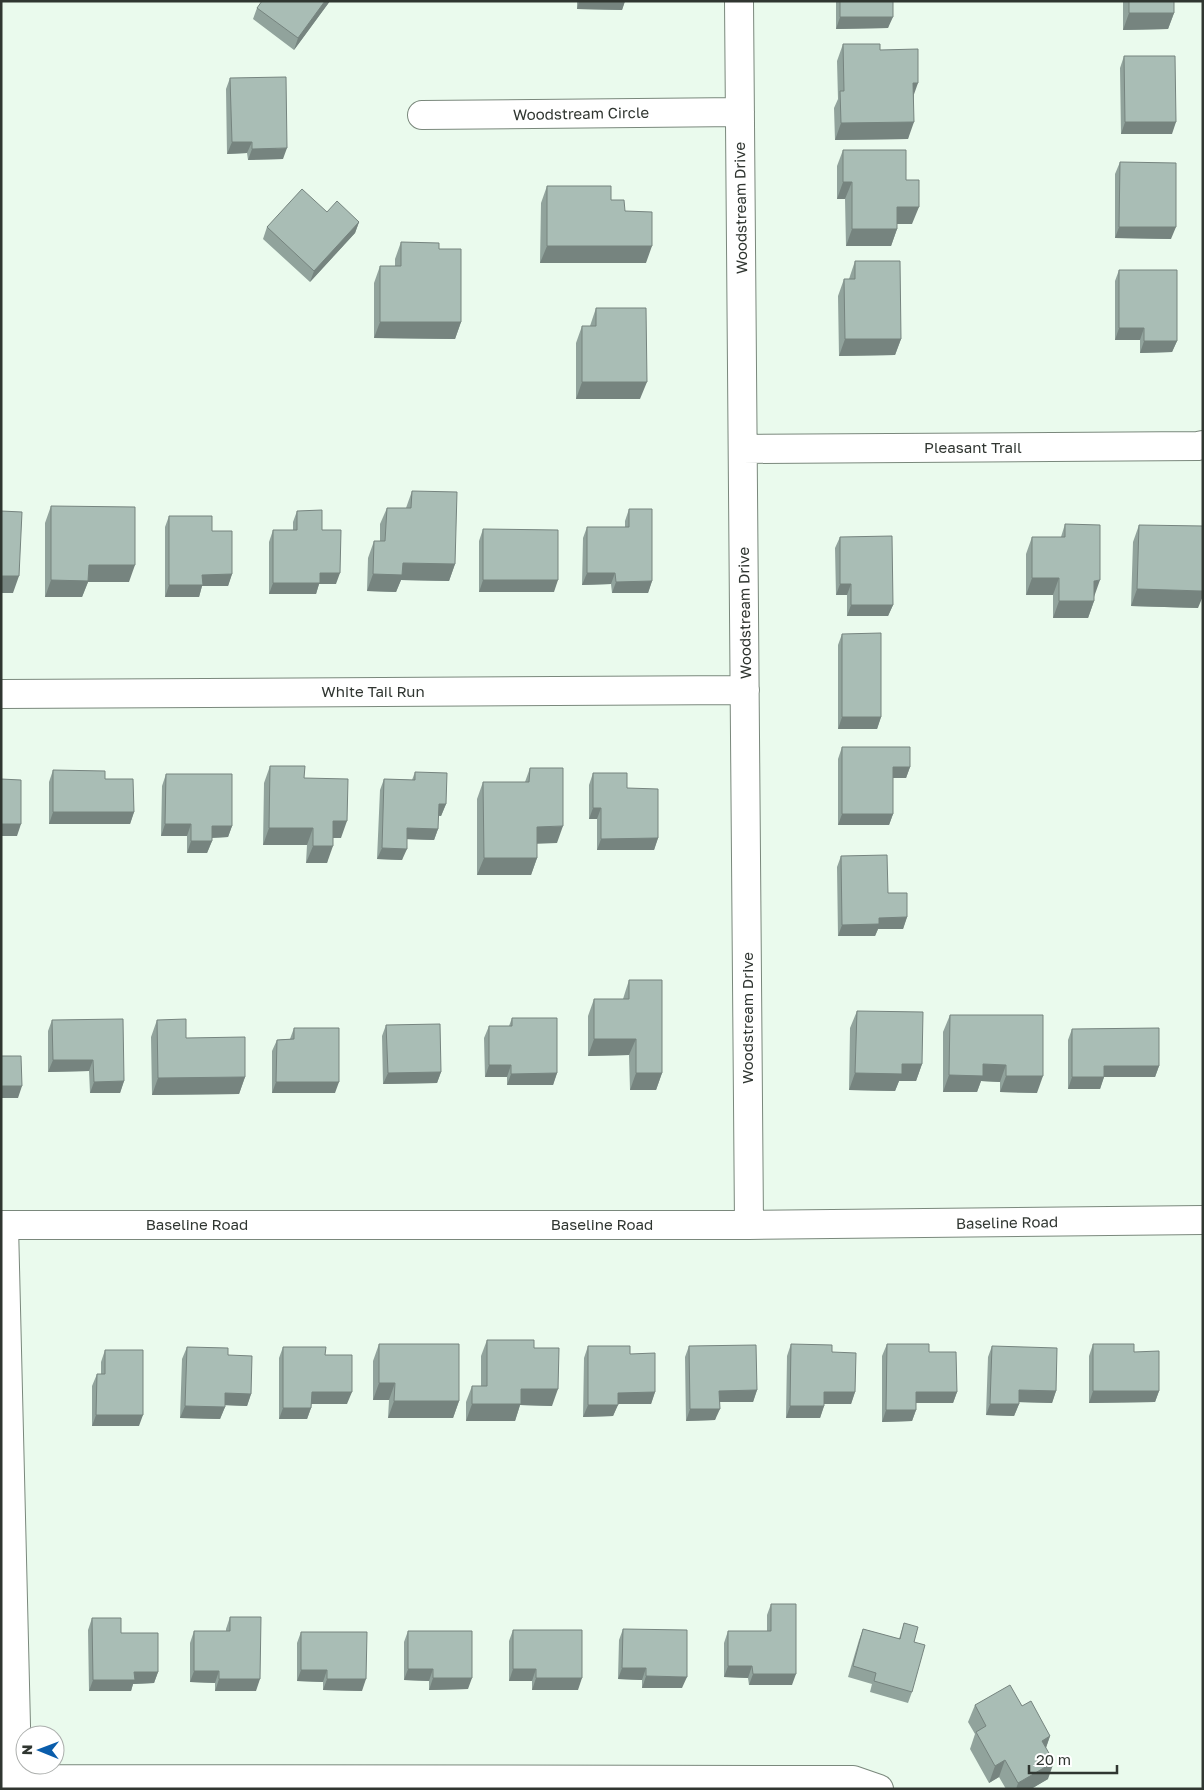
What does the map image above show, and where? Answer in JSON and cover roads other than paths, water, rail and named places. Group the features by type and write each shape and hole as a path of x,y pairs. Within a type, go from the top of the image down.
{"street":[{"name":"Woodstream Drive","path":"739,1 749,1226"},
{"name":"Woodstream Circle","path":"422,115 740,112"},
{"name":"Pleasant Trail","path":"743,449 1203,445"},
{"name":"White Tail Run","path":"1,694 745,690"},
{"name":"Baseline Road","path":"2,1225 749,1226 1203,1220"},
{"path":"2,1225 16,1726 11,1784 852,1780 879,1789"}]}
